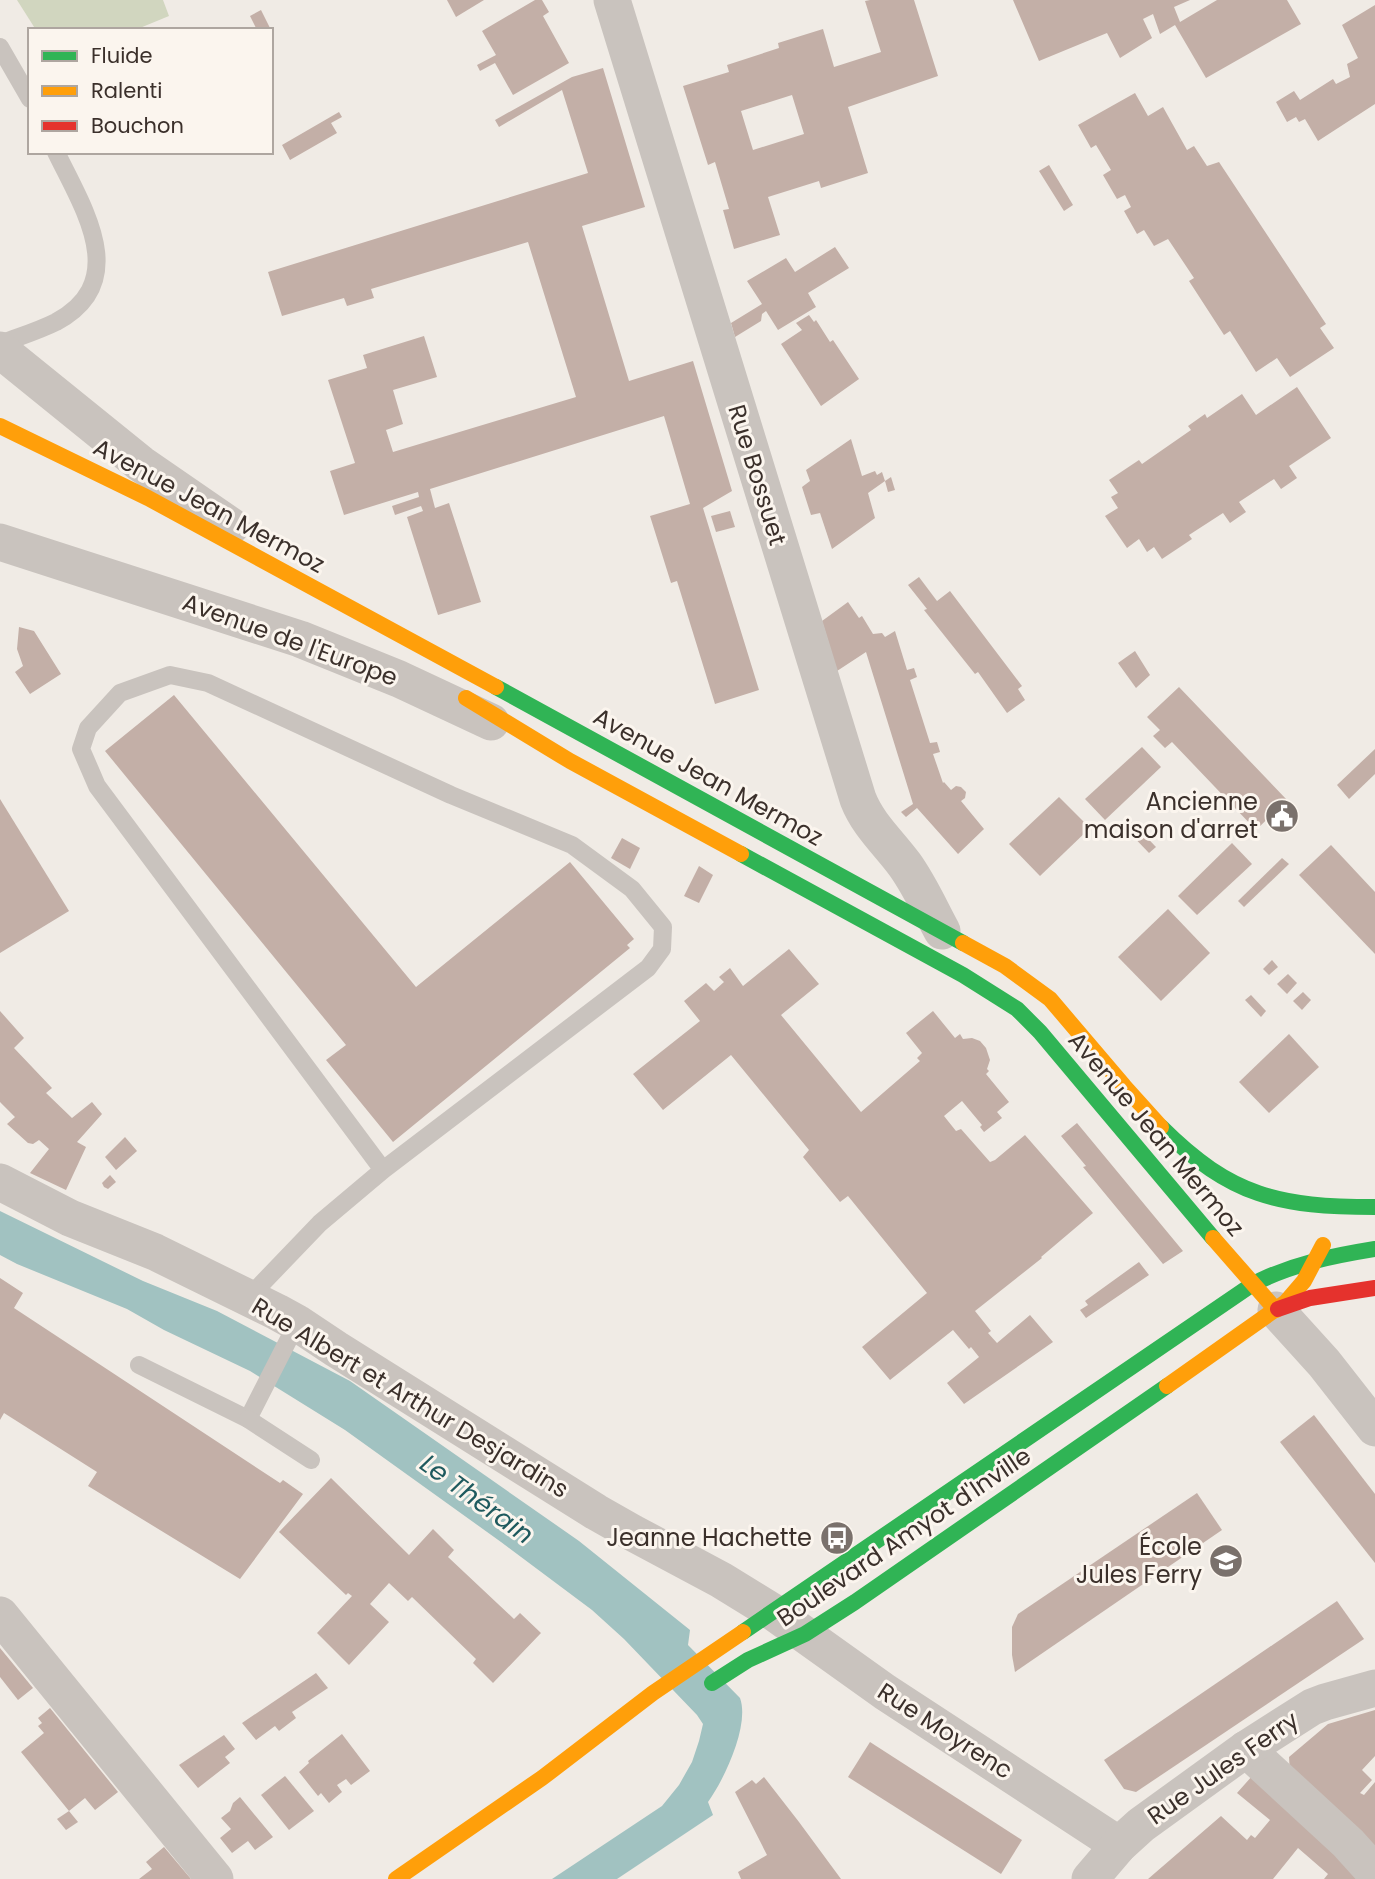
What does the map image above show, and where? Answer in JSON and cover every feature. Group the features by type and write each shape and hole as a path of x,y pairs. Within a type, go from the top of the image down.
{"main road":[{"name":"Avenue Jean Mermoz","path":"0,426 148,498 1005,966 1050,999 1179,1145 1225,1180 1275,1200 1309,1205 1349,1207 1371,1200"},
{"name":"Avenue Jean Mermoz","path":"428,676 570,761 963,975 1017,1009 1040,1031 1265,1297"},
{"path":"1265,1297 1297,1293 1332,1228 1349,1207"},
{"path":"1265,1297 1281,1269 1375,1250"},
{"path":"1265,1297 1310,1298 1375,1288"},
{"name":"Boulevard Amyot d'Inville","path":"396,1879 542,1778 653,1693 773,1612 1265,1297"},
{"name":"Boulevard Amyot d'Inville","path":"704,1688 762,1653 805,1634 1265,1297"},
{"name":"Boulevard Amyot d'Inville","path":"542,1778 624,1736"}],"street":[{"name":"Rue Bossuet","path":"612,0 858,799 870,823 915,880 943,931"},
{"name":"Avenue de l'Europe","path":"0,350 170,486 372,619"},
{"name":"Avenue de l'Europe","path":"0,542 259,625 337,653 429,692 570,761"},
{"name":"Rue Albert et Arthur Desjardins","path":"0,1182 71,1217 155,1252 248,1298 293,1332 336,1349 596,1512 713,1575 773,1612"},
{"path":"1265,1297 1324,1363 1375,1428"},
{"name":"Rue Moyrenc","path":"773,1612 885,1692 1119,1845"},
{"path":"0,1615 215,1879"},
{"name":"Rue Jules Ferry","path":"1090,1879 1119,1845 1141,1825 1247,1749 1312,1707 1375,1688"},
{"path":"1247,1749 1348,1843 1375,1873"}],"lane":[{"path":"0,47 28,96"},
{"path":"0,344 57,322 83,301 91,290 97,259 95,240 57,154"},
{"path":"248,1298 320,1223 383,1170 648,968 662,949 663,927 632,889 572,845 451,795 208,683 170,675 120,694 88,728 80,749 97,786 383,1170"},
{"path":"248,1419 293,1332"},
{"path":"139,1365 248,1419 311,1460"}],"green space":[{"path":"17,0 163,0 169,16 140,28 35,28"}],"water":[{"name":"Le Thérain","path":"0,1211 143,1281 217,1311 350,1381 579,1541 690,1630 688,1645 740,1698 742,1709 734,1752 708,1802 713,1815 617,1879 552,1879 662,1806 679,1785 692,1762 703,1724 697,1715 624,1639 592,1610 345,1430 250,1371 127,1309 0,1255"}],"building":[{"path":"447,0 484,0 456,17"},
{"path":"535,0 542,0 549,12 543,16 569,63 513,95 495,63 480,71 477,65 496,55 482,31"},
{"path":"914,0 938,76 848,107 868,173 821,188 819,181 768,197 780,235 734,249 723,210 729,209 715,162 708,165 683,86 729,72 727,65 779,48 778,43 823,29 834,67 881,52 865,1","holes":["792,95 804,134 753,150 741,111"]},
{"path":"1013,0 1190,0 1174,7 1180,22 1217,0 1287,0 1301,24 1206,78 1175,25 1160,34 1153,14 1143,19 1152,38 1120,58 1107,33 1039,61"},
{"path":"1375,5 1375,104 1318,141 1305,119 1299,122 1296,117 1287,122 1276,102 1294,91 1300,100 1333,79 1336,84 1350,77 1347,64 1358,58 1342,25"},
{"path":"261,10 270,28 256,28 250,16"},
{"path":"603,68 645,207 582,226 629,381 693,361 732,491 703,508 759,690 715,704 677,581 671,583 650,516 690,504 664,416 430,489 435,508 449,503 481,602 438,615 407,517 423,511 421,506 395,515 392,506 419,497 418,492 344,515 330,471 355,463 328,380 367,368 363,355 424,336 437,377 393,390 403,424 386,430 393,452 576,397 528,242 371,289 374,298 347,306 344,298 282,316 268,272 588,173 562,90 499,127 495,120 572,77"},
{"path":"1135,93 1148,116 1163,107 1187,150 1194,146 1207,166 1219,162 1326,324 1320,328 1334,348 1290,377 1277,358 1256,372 1230,331 1224,335 1189,281 1194,278 1168,239 1154,246 1144,230 1137,234 1124,211 1131,207 1125,195 1117,199 1103,175 1111,170 1096,145 1091,148 1078,125"},
{"path":"339,112 342,117 331,123 337,133 290,160 282,145"},
{"path":"1049,165 1073,205 1064,211 1039,171"},
{"path":"835,247 849,268 808,293 816,307 778,330 766,311 762,314 761,321 735,337 731,323 762,304 747,281 786,258 795,272"},
{"path":"809,315 814,322 816,320 830,342 833,340 859,379 821,406 781,344 802,330 796,323"},
{"path":"1297,387 1331,438 1289,466 1297,478 1281,489 1274,479 1239,502 1246,512 1230,523 1223,513 1189,535 1192,539 1162,559 1154,547 1147,552 1139,539 1127,548 1105,516 1118,508 1111,497 1118,493 1109,480 1139,460 1142,464 1191,430 1188,426 1205,414 1207,418 1242,394 1256,415"},
{"path":"851,439 862,476 875,471 877,475 882,472 885,481 868,493 875,518 832,549 820,513 811,515 802,487 810,481 806,470"},
{"path":"891,477 895,490 888,492 885,481"},
{"path":"730,511 735,527 716,532 711,516"},
{"path":"919,577 937,601 950,591 1022,686 1018,689 1025,700 1007,713 978,672 975,674 924,610 927,609 908,585"},
{"path":"848,602 859,618 862,616 873,634 882,633 885,637 895,631 907,670 914,668 917,677 910,680 930,743 937,742 940,752 933,754 943,783 951,790 956,786 966,792 961,801 984,829 958,854 917,808 906,817 901,812 913,804 866,652 837,671 822,621"},
{"path":"19,627 34,631 61,674 30,694 15,672 23,666 17,649"},
{"path":"1135,651 1150,675 1136,688 1118,663"},
{"path":"1179,687 1287,800 1256,830 1172,742 1165,748 1153,736 1160,730 1147,717"},
{"path":"174,695 416,987 570,862 634,939 627,945 630,948 393,1142 326,1060 346,1045 105,751"},
{"path":"1142,747 1161,767 1105,820 1085,799"},
{"path":"1375,749 1375,774 1349,799 1337,785"},
{"path":"1059,797 1090,828 1040,876 1009,844"},
{"path":"0,799 69,911 0,953"},
{"path":"1132,822 1156,847 1149,853 1125,828"},
{"path":"622,838 640,848 630,869 611,858"},
{"path":"1232,843 1252,864 1197,915 1178,896"},
{"path":"1331,845 1375,892 1375,954 1299,875"},
{"path":"1282,858 1289,864 1244,907 1238,901"},
{"path":"699,866 713,875 699,903 684,896"},
{"path":"1168,909 1210,953 1161,1001 1118,957"},
{"path":"789,949 819,984 781,1015 861,1112 920,1061 917,1058 922,1053 906,1033 933,1011 955,1038 960,1034 963,1039 980,1041 986,1048 990,1060 986,1074 1009,1102 997,1112 1002,1118 984,1132 980,1127 982,1125 962,1101 944,1116 956,1131 961,1129 990,1162 1025,1135 1093,1213 975,1311 997,1343 1030,1315 1053,1342 964,1404 947,1383 979,1357 953,1330 890,1380 862,1347 927,1293 848,1196 840,1202 803,1157 809,1150 731,1055 663,1110 633,1074 700,1021 684,1001 706,983 714,991 724,982 719,977 730,968 743,986"},
{"path":"1272,960 1278,967 1269,975 1263,969"},
{"path":"1288,974 1297,983 1287,994 1277,984"},
{"path":"1303,992 1311,1000 1302,1010 1293,1001"},
{"path":"1251,995 1266,1011 1261,1017 1245,1000"},
{"path":"0,1011 24,1038 14,1048 52,1088 46,1093 72,1118 92,1102 102,1114 77,1142 86,1147 66,1190 30,1173 49,1149 39,1140 33,1144 28,1143 7,1124 15,1117 0,1102"},
{"path":"1289,1034 1319,1067 1269,1113 1239,1082"},
{"path":"1077,1123 1183,1251 1163,1264 1083,1167 1086,1166 1061,1136"},
{"path":"125,1137 137,1151 116,1170 105,1157"},
{"path":"110,1175 116,1182 108,1189 102,1183"},
{"path":"1139,1262 1149,1275 1086,1318 1080,1310 1088,1305 1085,1301"},
{"path":"0,1278 23,1293 14,1308 280,1483 283,1480 303,1494 240,1579 88,1486 97,1472 4,1413 0,1420"},
{"path":"1314,1415 1375,1494 1375,1563 1280,1442"},
{"path":"331,1478 409,1555 433,1529 454,1550 448,1557 514,1619 520,1613 541,1633 493,1683 473,1663 476,1659 412,1597 408,1601 389,1583 370,1604 389,1622 349,1665 317,1633 352,1596 348,1593 346,1595 279,1532"},
{"path":"1197,1493 1222,1530 1015,1672 1012,1627 1018,1614"},
{"path":"1337,1601 1364,1639 1136,1792 1124,1789 1104,1760"},
{"path":"0,1648 33,1688 18,1700 0,1677"},
{"path":"316,1673 328,1688 292,1712 296,1718 279,1731 275,1726 256,1740 242,1723"},
{"path":"50,1708 118,1792 95,1810 85,1798 69,1811 21,1752 44,1733 38,1726 42,1723 38,1718"},
{"path":"1375,1710 1375,1756 1362,1770 1372,1780 1360,1793 1364,1795 1375,1782 1375,1859 1290,1773 1289,1757 1328,1724"},
{"path":"342,1734 370,1771 351,1785 346,1779 337,1785 342,1792 329,1803 321,1793 318,1796 299,1772 308,1761"},
{"path":"224,1735 235,1749 225,1757 230,1763 198,1788 179,1765"},
{"path":"870,1742 1022,1840 1001,1874 848,1777"},
{"path":"1253,1775 1360,1879 1324,1879 1328,1874 1298,1848 1273,1879 1148,1879 1221,1816 1247,1840 1251,1835 1255,1838 1270,1820 1237,1793"},
{"path":"285,1776 314,1811 289,1830 261,1795"},
{"path":"764,1777 841,1879 741,1879 738,1872 767,1855 735,1792 752,1780 756,1784"},
{"path":"240,1797 273,1837 255,1850 248,1841 232,1853 220,1838 231,1829 221,1818"},
{"path":"69,1811 78,1822 66,1830 57,1819"},
{"path":"164,1847 191,1879 139,1879 152,1869 146,1862"}],"traffic: fast":[{"path":"496,687 963,943"},
{"path":"741,854 963,975 1017,1009 1040,1032 1213,1238"},
{"path":"1161,1127 1186,1151 1211,1169 1234,1183 1259,1193 1311,1204 1375,1207"},
{"path":"743,1632 1253,1284 1312,1262 1375,1249"},
{"path":"712,1683 748,1660 805,1634 855,1602 1167,1386"}],"traffic: slow":[{"path":"0,426 148,498 496,687"},
{"path":"466,698 570,761 741,854"},
{"path":"963,943 1005,966 1050,999 1161,1127"},
{"path":"1213,1238 1276,1310"},
{"path":"1167,1386 1286,1302 1304,1281 1323,1245"},
{"path":"396,1879 542,1778 653,1693 743,1632"}],"traffic: jam":[{"path":"1278,1309 1310,1298 1375,1288"}],"place":[{"name":"Ancienne maison d'arret","path":"1282,816"},
{"name":"Jeanne Hachette","path":"837,1538"},
{"name":"École Jules Ferry","path":"1226,1561"}]}
